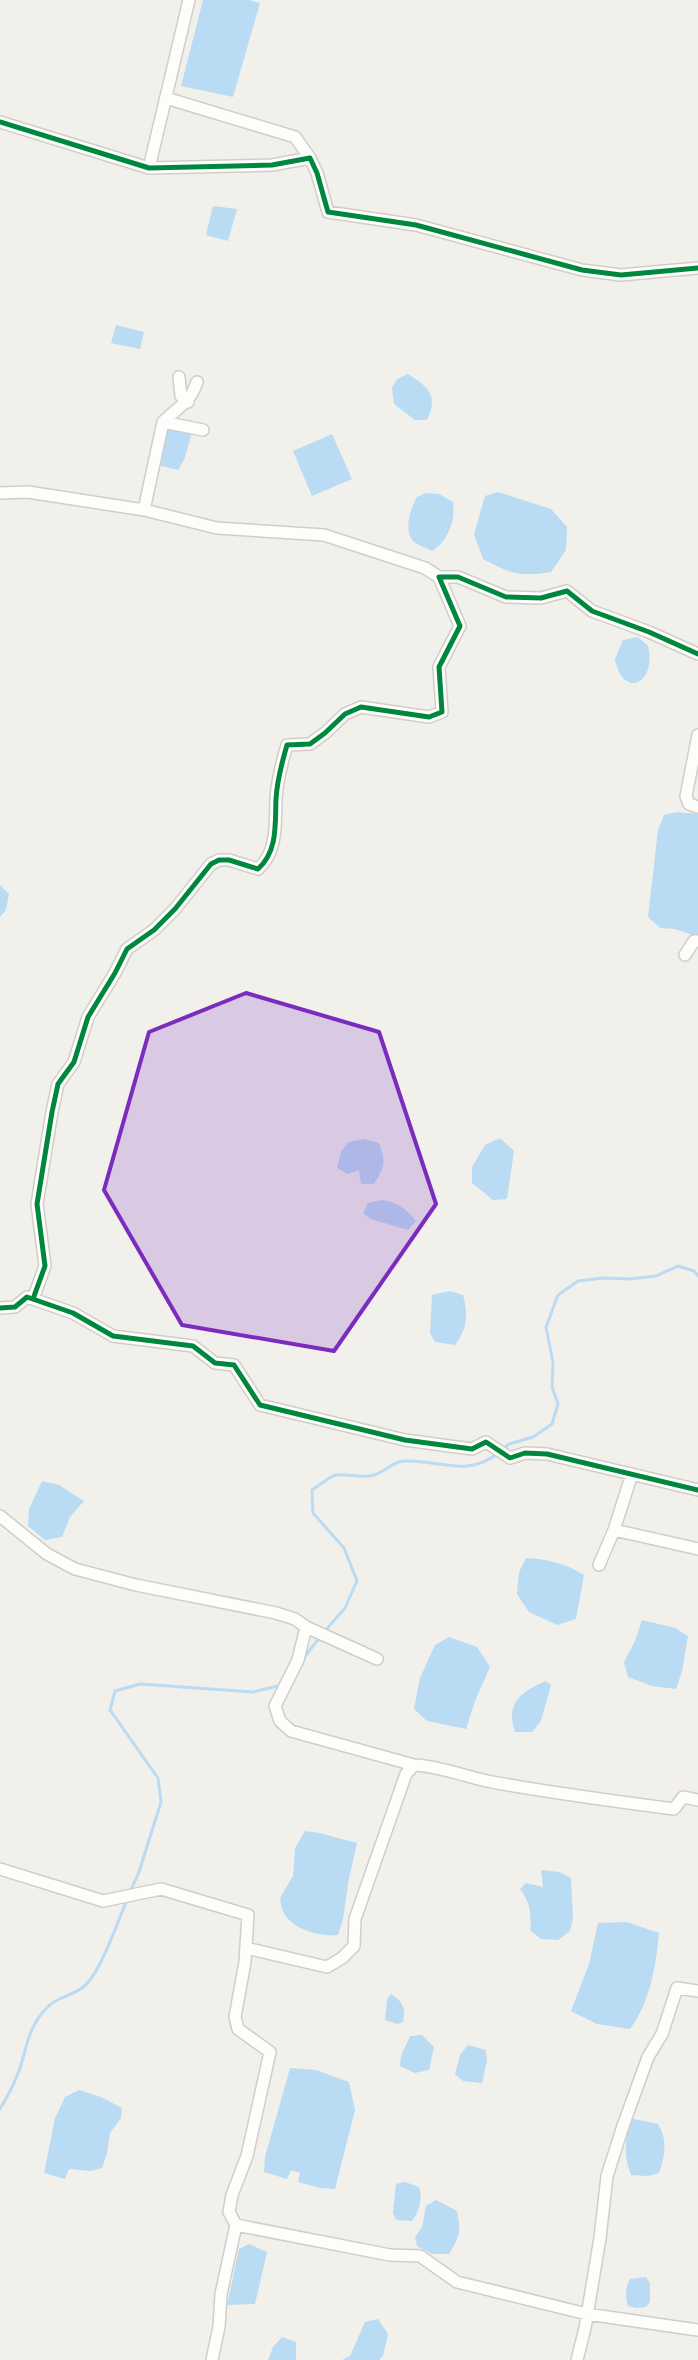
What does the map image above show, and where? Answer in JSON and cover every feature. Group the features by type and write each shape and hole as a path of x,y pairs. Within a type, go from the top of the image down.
{"street":[{"path":"149,168 189,0"},
{"path":"166,98 295,136 317,172 328,212 416,225 582,270 621,275 698,268"},
{"path":"0,122 149,168 272,165 310,158"},
{"path":"179,377 181,396 188,402"},
{"path":"144,510 163,422 177,408 188,402 197,382"},
{"path":"163,422 204,430"},
{"path":"0,493 28,492 144,510 217,528 324,535 425,568 439,577 458,577 506,597 541,598 566,591 592,612 648,632 698,654"},
{"path":"34,1299 45,1266 37,1204 52,1112 58,1084 74,1062 88,1017 127,949 154,930 175,909 211,864 220,860 229,860 255,869 266,861 271,852 274,839 277,819 276,798 287,745 310,744 345,714 361,707 429,718 442,712 439,667 460,626 439,577"},
{"path":"698,735 686,796 689,804 698,807"},
{"path":"685,955 694,941 698,941"},
{"path":"0,1308 15,1307 27,1298 34,1299 73,1313 113,1336 193,1346 215,1363 234,1365 260,1405 405,1440 472,1449 486,1442 510,1458 525,1453 547,1454 698,1490"},
{"path":"599,1565 614,1530 632,1474"},
{"path":"0,1516 47,1554 76,1569 136,1585 276,1613 295,1619 306,1627 377,1659"},
{"path":"614,1530 698,1549"},
{"path":"306,1627 298,1660 275,1706 280,1721 291,1731 414,1765 518,1787 674,1809 683,1797 698,1800"},
{"path":"246,1948 327,1967 342,1958 354,1946 357,1912 406,1774 414,1765"},
{"path":"0,1869 103,1901 161,1889 248,1915 246,1948 235,2017 238,2029 270,2052 247,2156 232,2195 229,2212 236,2225 221,2294 219,2327 212,2360"},
{"path":"577,2360 587,2314 607,2176 623,2126 648,2057 662,2034 677,1988 698,1991"},
{"path":"236,2225 390,2255 420,2256 457,2282 587,2314 698,2330"}],"highlighted area":[{"path":"246,993 379,1032 436,1204 334,1351 182,1325 104,1190 149,1032"}],"water":[{"path":"203,0 249,0 260,3 233,97 181,86"},
{"path":"213,206 237,209 228,241 206,235"},
{"path":"116,325 144,332 140,349 111,343"},
{"path":"408,374 426,388 432,398 427,420 415,420 394,404 392,388 397,379"},
{"path":"166,427 192,433 184,460 178,470 158,465"},
{"path":"332,434 352,479 312,496 293,451"},
{"path":"498,492 551,509 567,527 566,550 551,572 516,573 483,559 474,534 485,496"},
{"path":"426,493 439,494 453,502 454,509 450,530 438,547 432,551 413,541 408,525 410,513 417,497"},
{"path":"638,637 648,646 648,670 638,682 631,683 624,679 619,672 615,659 623,640"},
{"path":"677,812 698,814 698,936 675,929 660,928 648,917 658,830 664,815"},
{"path":"0,885 9,894 6,910 0,917"},
{"path":"500,1138 514,1151 507,1199 493,1200 472,1183 472,1167 485,1145"},
{"path":"364,1139 379,1143 383,1155 382,1168 374,1184 361,1184 359,1170 348,1174 337,1168 341,1152 348,1142"},
{"path":"381,1200 401,1206 416,1221 408,1230 371,1219 363,1213 368,1203"},
{"path":"450,1291 463,1295 466,1308 465,1327 455,1345 435,1342 430,1333 432,1295"},
{"path":"42,1481 59,1485 84,1501 70,1517 62,1537 45,1540 28,1526 29,1509"},
{"path":"526,1558 556,1563 584,1575 576,1619 557,1625 529,1612 517,1594 519,1572"},
{"path":"642,1620 675,1628 688,1636 682,1671 676,1689 652,1686 628,1677 624,1662 635,1641"},
{"path":"449,1637 477,1647 490,1667 475,1701 466,1729 427,1721 414,1709 420,1678 435,1645"},
{"path":"546,1681 551,1685 541,1721 532,1732 515,1732 512,1713 518,1699 530,1689"},
{"path":"305,1831 357,1843 349,1878 343,1919 338,1935 324,1935 301,1928 288,1919 282,1910 280,1898 293,1876 295,1848"},
{"path":"541,1870 559,1872 571,1878 573,1918 570,1931 558,1940 541,1939 530,1930 530,1909 520,1889 526,1883 543,1887"},
{"path":"627,1922 659,1933 651,1983 643,2007 630,2029 597,2024 571,2011 589,1964 598,1923"},
{"path":"391,1994 401,2003 404,2009 403,2022 398,2024 385,2020 387,1999"},
{"path":"422,2035 434,2047 429,2070 415,2073 400,2066 401,2056 410,2036"},
{"path":"468,2045 486,2050 487,2061 482,2083 463,2081 455,2074 460,2055"},
{"path":"290,2068 316,2070 349,2082 355,2110 335,2189 320,2188 298,2182 300,2173 291,2170 287,2179 264,2172 265,2157"},
{"path":"79,2090 101,2097 122,2108 121,2118 110,2133 107,2153 102,2168 91,2171 69,2169 65,2179 44,2173 55,2118 65,2097"},
{"path":"629,2118 658,2124 664,2142 663,2160 659,2173 648,2176 631,2175 626,2154"},
{"path":"405,2182 419,2187 421,2195 417,2214 412,2221 396,2220 393,2213 396,2184"},
{"path":"436,2200 457,2211 459,2234 449,2254 432,2254 417,2246 415,2237 422,2227 426,2206"},
{"path":"249,2244 267,2252 255,2304 227,2305 239,2249"},
{"path":"646,2277 650,2283 650,2302 646,2307 636,2308 628,2306 626,2292 630,2279"},
{"path":"378,2319 388,2334 383,2356 379,2360 342,2360 350,2356 365,2322"},
{"path":"282,2337 296,2342 296,2360 268,2360 273,2347"}],"waterway":[{"path":"503,1449 509,1444 533,1437 552,1424 558,1404 552,1387 553,1362 546,1327 558,1295 578,1281 656,1276 678,1266 694,1271 698,1276"},
{"path":"324,1632 345,1608 357,1581 344,1548 313,1513 312,1490 336,1475 369,1476 378,1474 400,1461 464,1466 475,1465 498,1453"},
{"path":"302,1660 320,1637"},
{"path":"130,1892 139,1872 161,1802 158,1778 110,1710 115,1691 140,1684 253,1692 282,1685"},
{"path":"0,2109 16,2078 28,2038 34,2025 47,2007 82,1988 95,1973 127,1900"}],"cycle path":[{"path":"0,122 149,168 272,165 310,158 317,173 328,212 416,225 582,270 621,275 698,268"},
{"path":"33,1299 45,1266 37,1204 52,1112 58,1084 74,1062 88,1017 115,973 127,949 154,930 175,909 211,864 219,860 229,860 258,869 264,862 269,854 274,837 277,786 287,745 310,744 345,714 361,707 429,717 442,712 439,667 460,626 439,577 458,577 506,597 541,598 567,591 592,611 649,632 698,654"},
{"path":"0,1308 15,1307 27,1297 73,1313 113,1336 193,1346 215,1363 234,1365 260,1405 405,1440 472,1449 486,1442 510,1458 525,1453 547,1454 698,1490"}]}
